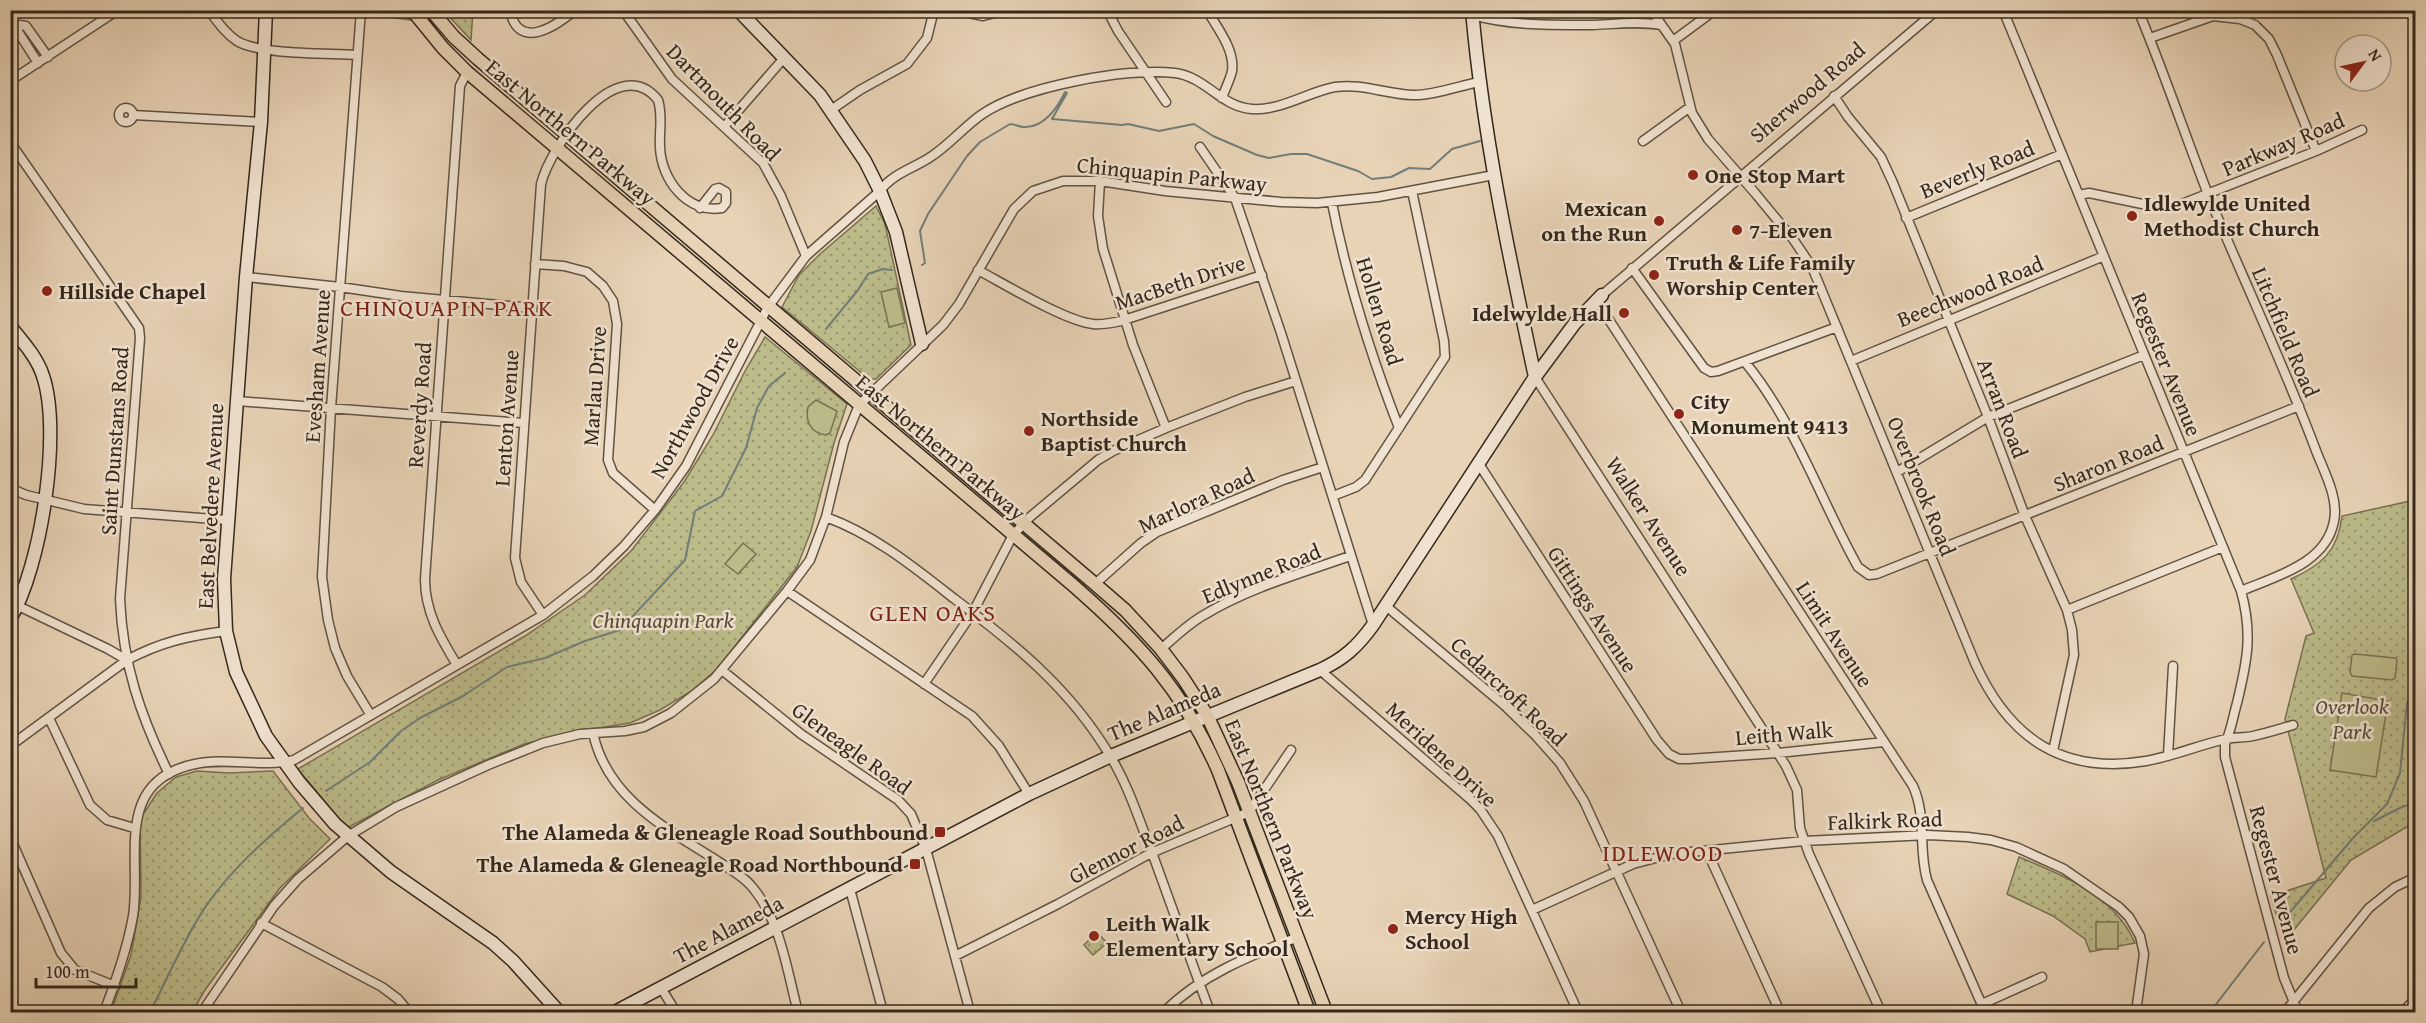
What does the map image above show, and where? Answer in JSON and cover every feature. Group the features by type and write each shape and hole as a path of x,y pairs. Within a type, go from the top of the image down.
{"main road":[{"name":"East Belvedere Avenue","path":"266,10 261,122 227,520 224,587 226,631 236,672 267,736 319,807 348,836 391,872 456,915 502,951 559,1012"},
{"name":"East Northern Parkway","path":"412,10 432,36 467,72 1074,586 1136,643 1166,678 1193,721 1218,770 1309,1012"},
{"name":"East Northern Parkway","path":"431,10 477,59 1095,584 1125,610 1161,649 1207,716 1228,759 1326,1012"},
{"path":"738,10 831,110 856,145 891,215 922,344"},
{"name":"Walker Avenue","path":"1472,13 1479,82 1494,175 1535,377"},
{"name":"The Alameda","path":"615,1012 1029,794 1110,756 1320,670 1350,653 1386,606 1535,377 1569,332 1599,298"},
{"path":"10,326 35,360 46,385 50,412 45,499 25,589 14,604 10,619"}],"street":[{"path":"10,81 118,10"},
{"path":"209,10 221,26 237,40 264,49 357,55"},
{"name":"Evesham Avenue","path":"361,10 323,527 322,588 340,660 370,714"},
{"path":"510,10 516,26 533,33 550,29 575,10"},
{"name":"Dartmouth Road","path":"623,10 665,71 752,150 768,170 806,256"},
{"path":"831,110 860,90 907,64 927,38 934,10"},
{"path":"955,10 983,16 1006,10"},
{"path":"1107,10 1166,102"},
{"path":"1206,10 1224,40 1232,60 1232,72 1222,98"},
{"path":"1641,22 1650,10"},
{"name":"Overbrook Road","path":"1650,10 1673,40 1690,107 1708,139 1741,176 1807,259 1975,663 1992,698 2006,716 2030,739 2054,752 2082,760 2114,764 2168,756 2228,738 2251,736 2293,725"},
{"path":"1673,40 1715,10"},
{"name":"Sherwood Road","path":"1599,298 1937,10"},
{"name":"Regester Avenue","path":"2003,10 2241,591 2246,610 2249,645 2246,666 2225,744 2284,978 2298,1012"},
{"name":"Litchfield Road","path":"2138,10 2209,195 2299,406 2333,497 2336,512 2328,540 2314,557 2241,591"},
{"path":"1472,13 1505,23 1592,25 1641,22 1661,25"},
{"path":"2150,38 2213,16 2240,19 2255,26 2269,39 2316,151"},
{"path":"38,63 19,35 17,30 20,25 26,26 48,57"},
{"path":"724,127 784,58"},
{"name":"Reverdy Road","path":"457,664 435,626 425,589 460,86 467,72"},
{"name":"Northwood Drive","path":"104,1012 115,986 133,916 136,817 156,783 183,767 202,763 294,760 543,615 593,576 624,546 655,510 686,466 708,428 738,363 768,307 806,256 880,191 888,180 932,156 981,115 994,108 1074,80 1147,73 1173,72 1196,78 1222,98 1239,107 1253,109 1273,106 1337,87 1363,86 1415,95 1479,82"},
{"name":"Lenton Avenue","path":"543,615 521,582 515,563 531,308 541,184 544,172 566,134 582,115 609,92 627,85 648,90 658,100 660,148 664,169 688,202 699,208"},
{"name":"Arran Road","path":"1834,96 1881,157 1949,319 2025,516 2067,610 2074,655 2054,752"},
{"path":"1643,141 1690,107"},
{"path":"133,115 261,122"},
{"name":"Parkway Road","path":"2079,195 2090,193 2162,207 2186,204 2362,130"},
{"name":"Saint Dunstans Road","path":"10,142 139,328 141,338 120,599 124,647 141,712 170,774"},
{"path":"1200,147 1235,198 1262,275 1373,625"},
{"name":"Beverly Road","path":"1906,218 2062,154"},
{"name":"Chinquapin Parkway","path":"202,1012 261,923 298,879 348,836 396,807 488,765 562,737 637,730 654,722 697,694 723,671 810,560 826,517 844,442 859,405 950,317 1006,220 1026,196 1041,187 1063,181 1100,180 1165,191 1235,198 1332,203 1412,191 1494,175"},
{"path":"1100,180 1098,216 1100,236 1139,361 1166,428"},
{"path":"1332,496 1362,483 1444,360 1446,353 1412,191"},
{"name":"Hollen Road","path":"1332,203 1348,271 1399,428"},
{"name":"Beechwood Road","path":"1851,361 2104,256"},
{"name":"Marlau Drive","path":"535,264 564,266 587,272 603,286 613,301 617,324 608,460 619,478 655,510"},
{"path":"1632,268 1706,370 1716,372 1837,327"},
{"name":"MacBeth Drive","path":"978,270 1085,323 1105,324 1126,320 1262,275"},
{"path":"246,277 400,296 531,308"},
{"name":"Limit Avenue","path":"1599,298 1884,742 1918,799 1921,807 1923,864 1930,888 1984,1009"},
{"path":"1897,472 1988,417 2144,355"},
{"name":"Sharon Road","path":"1745,362 1771,396 1860,570 1873,575 2299,406"},
{"name":"Walker Avenue","path":"1535,377 1786,766 1797,790 1804,841 1881,1012"},
{"path":"924,684 973,612 1013,535 1024,523 1106,455 1166,428 1245,397 1296,381"},
{"path":"237,401 523,423"},
{"name":"Gittings Avenue","path":"1479,464 1657,740 1674,758 1688,759"},
{"name":"Marlora Road","path":"1095,584 1141,543 1157,532 1283,480 1323,467"},
{"path":"10,488 27,495 84,509 227,520"},
{"path":"826,517 857,529 882,544 973,612 1019,648 1054,682 1083,717 1110,756 1131,799 1210,1012"},
{"path":"2067,610 2223,548"},
{"name":"Edlynne Road","path":"1161,649 1196,620 1219,607 1350,556"},
{"path":"787,591 963,709 987,730 1029,794"},
{"path":"14,604 127,660"},
{"name":"Cedarcroft Road","path":"1386,606 1504,705 1553,754 1576,786 1681,1012"},
{"path":"10,746 127,660 148,649 174,640 226,631"},
{"path":"2168,756 2173,666"},
{"name":"Meridene Drive","path":"1320,670 1480,809 1498,836 1578,1012"},
{"name":"Gleneagle Road","path":"723,671 801,734 898,800 911,814 926,849 970,1012"},
{"path":"49,718 90,805 107,820 134,828"},
{"path":"593,733 600,756 610,775 625,795 646,815 750,884 765,905 775,928 798,1012"},
{"name":"Leith Walk","path":"1688,759 1884,742"},
{"path":"1249,812 1291,750"},
{"name":"Glennor Road","path":"955,956 1058,904 1151,853 1249,812"},
{"name":"Falkirk Road","path":"1532,910 1617,871 1660,856 1804,841 1922,835 1968,837 2016,848 2064,869 2119,907 2137,928 2144,954 2136,1012"},
{"path":"10,837 61,953 75,970 115,986"},
{"path":"1707,851 1780,1012"},
{"path":"2285,1012 2369,908 2395,887 2415,877"},
{"path":"850,889 883,1012"},
{"path":"261,923 382,987 398,999 409,1012"},
{"path":"1164,1012 1200,984 1227,967 1298,937"},
{"path":"1984,1009 2042,977"},
{"path":"661,988 676,1012"},
{"path":"2403,1012 2415,998"},
{"name":"Regester Avenue","path":"2293,1001 2303,1012"}],"green space":[{"path":"367,11 403,11 410,20 367,14"},
{"path":"444,11 473,11 471,40"},
{"path":"876,206 885,224 911,345 876,379 869,379 782,307 799,275"},
{"path":"897,288 905,323 889,327 881,292"},
{"name":"Chinquapin Park","path":"765,337 847,404 834,443 811,531 797,567 716,670 690,692 660,710 630,723 579,731 524,744 438,780 347,828 298,769 525,636 585,595 631,551 684,482 713,435"},
{"path":"816,400 837,411 830,433 826,435 816,432 808,422 808,407"},
{"name":"Overlook Park","path":"2415,500 2415,822 2351,860 2284,942 2271,896 2326,878 2285,719 2306,636 2314,633 2291,579 2320,562 2327,555 2337,539 2342,516"},
{"path":"743,543 756,554 738,574 725,564"},
{"path":"2352,655 2395,658 2397,660 2395,678 2392,680 2352,676 2350,672"},
{"path":"2342,693 2388,701 2376,777 2330,770"},
{"path":"197,771 229,773 273,771 309,818 330,839 280,888 205,990 192,1012 111,1012 131,955 141,897 140,819 157,793 176,777"},
{"path":"2019,857 2053,871 2101,900 2115,912 2135,943 2090,952 2085,939 2053,916 2007,894"},
{"path":"2096,922 2118,922 2118,949 2096,949"},
{"path":"1097,932 1107,943 1093,955 1084,945"}],"waterway":[{"path":"922,265 925,263 920,231 928,214 967,156 980,142 1010,124 1022,127 1038,124 1049,116 1065,92 1067,93 1052,119 1128,124 1159,131 1194,124 1213,136 1257,155 1269,158 1307,154 1358,171 1372,179 1391,177 1409,168 1430,169 1452,149 1480,141"},
{"path":"826,329 868,274 883,269 892,270"},
{"path":"326,791 370,762 401,731 420,718 463,696 507,667 545,658 585,641 620,630 685,560 695,511 722,496 746,448 757,408 769,386 785,373"},
{"path":"2280,924 2353,838 2387,804 2400,773 2407,703 2416,679"},
{"path":"2374,821 2404,806 2416,804"},
{"path":"150,1012 206,906 259,846 303,808"},
{"path":"2210,1012 2264,942"}],"place":[{"name":"One Stop Mart","path":"1693,175"},
{"name":"Idlewylde United Methodist Church","path":"2132,216"},
{"name":"Mexican on the Run","path":"1659,221"},
{"name":"7-Eleven","path":"1737,230"},
{"name":"Truth & Life Family Worship Center","path":"1654,275"},
{"name":"Hillside Chapel","path":"47,291"},
{"name":"Idelwylde Hall","path":"1624,313"},
{"name":"City Monument 9413","path":"1679,414"},
{"name":"Northside Baptist Church","path":"1029,431"},
{"name":"The Alameda & Gleneagle Road Southbound","path":"940,832"},
{"name":"The Alameda & Gleneagle Road Northbound","path":"915,864"},
{"name":"Mercy High School","path":"1393,929"},
{"name":"Leith Walk Elementary School","path":"1094,936"}],"district":[{"name":"CHINQUAPIN PARK","path":"447,307"},
{"name":"GLEN OAKS","path":"933,612"},
{"name":"IDLEWOOD","path":"1663,852"}]}
